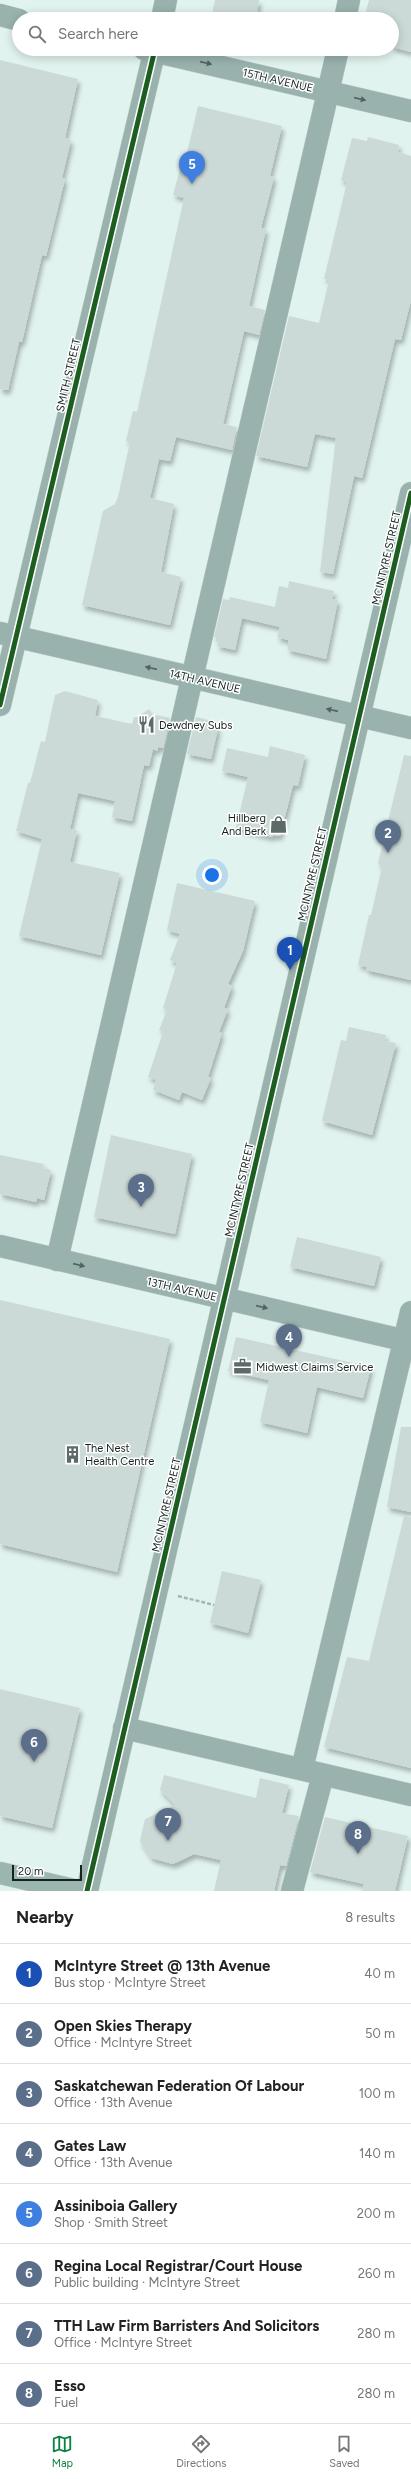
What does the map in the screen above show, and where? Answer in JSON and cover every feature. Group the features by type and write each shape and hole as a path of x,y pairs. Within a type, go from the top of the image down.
{"main road":[{"path":"0,1873 78,1891"}],"street":[{"path":"163,12 166,0"},
{"path":"346,12 349,0"},
{"path":"0,15 12,18"},
{"name":"SMITH STREET","path":"0,705 8,635 150,56"},
{"name":"15TH AVENUE","path":"176,56 411,111"},
{"path":"57,1260 336,56"},
{"name":"MCINTYRE STREET","path":"87,1891 411,493"},
{"name":"14TH AVENUE","path":"8,635 411,728"},
{"name":"13TH AVENUE","path":"0,1246 408,1341"},
{"path":"302,1769 408,1341 411,1312"},
{"path":"124,1728 411,1795"},
{"path":"292,1891 323,1775"}],"path":[{"path":"156,1591 214,1605"}],"building":[{"path":"215,0 259,0 257,12 212,12"},
{"path":"369,0 411,0 411,52 399,49 399,12 366,12"},
{"path":"0,60 78,79 65,138 71,140 62,178 65,179 46,256 42,255 22,342 19,342 8,390 0,389"},
{"path":"198,106 282,126 270,176 274,177 261,228 266,229 249,306 265,310 259,335 244,331 223,424 237,427 232,450 176,437 170,461 159,459 150,498 174,504 161,572 181,577 170,625 82,605 103,511 115,504 118,497 130,442 126,441 133,411 137,412 184,198 173,195 180,169 183,170"},
{"path":"368,137 399,145 398,152 411,156 411,300 401,340 395,339 362,478 354,476 333,574 320,572 336,438 315,434 307,467 256,456 289,316 319,323 329,280 324,279 347,182 341,180 352,138 367,141"},
{"path":"289,581 334,591 332,599 338,600 326,659 288,650 288,640 277,637 280,627 242,618 235,650 217,646 219,638 214,637 223,599 229,600 230,597 275,607 279,586 288,588"},
{"path":"65,691 98,700 95,716 132,724 134,717 137,717 149,709 152,714 170,718 163,748 158,747 157,751 153,749 149,766 144,765 132,821 112,817 115,801 78,793 70,829 77,830 70,862 120,873 101,955 19,936 42,839 16,831 28,783 30,783 41,741 45,742 55,695"},
{"path":"196,717 217,722 216,728 218,729 211,759 187,754"},
{"path":"270,746 305,755 298,786 293,785 280,836 273,835 272,837 236,828 248,777 222,771 227,748 268,757"},
{"path":"404,755 411,756 411,980 366,970 367,967 358,965 369,915 371,915 382,867 378,863"},
{"path":"177,883 255,901 243,951 228,984 232,986 224,1008 228,1009 219,1032 222,1033 208,1077 211,1078 202,1100 182,1092 179,1100 153,1090 156,1080 148,1077 163,1032 159,1030 167,1010 163,1008 177,963 170,960 180,934 167,930"},
{"path":"349,1027 386,1035 385,1041 396,1043 372,1135 322,1121 341,1040 346,1041"},
{"path":"111,1135 192,1154 175,1234 94,1217"},
{"path":"0,1155 44,1164 43,1168 51,1170 44,1200 37,1198 36,1202 0,1194"},
{"path":"297,1237 381,1257 374,1286 290,1267"},
{"name":"The Nest Health Centre","path":"0,1300 170,1339 117,1572 0,1544"},
{"path":"236,1337 371,1367 363,1398 317,1387 307,1433 260,1422 269,1380 228,1371"},
{"path":"401,1427 411,1427 411,1512 387,1507"},
{"path":"404,1516 411,1517 411,1768 324,1747 347,1657 369,1661"},
{"path":"222,1571 261,1580 248,1633 210,1623"},
{"path":"0,1689 80,1708 52,1828 0,1816"},
{"path":"164,1775 256,1798 260,1778 289,1785 282,1813 299,1816 286,1866 280,1865 274,1891 214,1891 221,1860 194,1854 173,1864 151,1858 140,1841 145,1819 175,1805 160,1790"},
{"path":"325,1817 408,1836 395,1891 362,1891 364,1884 310,1872"}],"cycle path":[{"path":"0,705 153,56"},
{"path":"87,1891 411,493"}],"place":[{"name":"Assiniboia Gallery","path":"192,184"},
{"name":"Dewdney Subs","path":"146,725"},
{"name":"Hillberg And Berk","path":"279,824"},
{"name":"Open Skies Therapy","path":"388,853"},
{"name":"McIntyre Street @ 13th Avenue","path":"290,970"},
{"name":"Saskatchewan Federation Of Labour","path":"141,1207"},
{"name":"Gates Law","path":"289,1357"},
{"name":"Midwest Claims Service","path":"243,1367"},
{"name":"The Nest Health Centre","path":"72,1454"},
{"name":"Regina Local Registrar/Court House","path":"34,1762"},
{"name":"TTH Law Firm Barristers And Solicitors","path":"168,1841"},
{"name":"Esso","path":"358,1854"}]}
